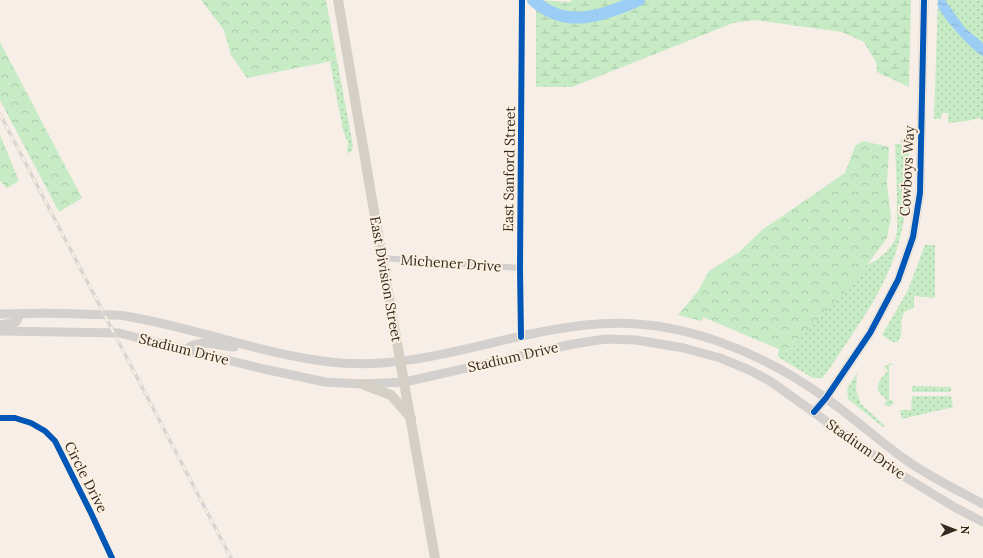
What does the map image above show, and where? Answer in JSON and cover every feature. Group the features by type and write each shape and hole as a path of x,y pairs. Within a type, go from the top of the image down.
{"main road":[{"name":"East Division Street","path":"338,0 382,258 436,558"},
{"name":"Cowboys Way","path":"814,412 826,398 870,333 898,280 907,258 917,222 920,193 924,0"},
{"name":"Stadium Drive","path":"0,314 104,314 126,316 256,347 330,362 362,363 401,361 564,328 600,324 632,324 679,330 724,344 769,362 826,398 906,461 983,504"},
{"path":"0,325 16,322 20,314"},
{"path":"657,343 660,328"},
{"name":"Stadium Drive","path":"0,331 108,332 138,337 264,369 325,382 362,384 405,382 573,344 606,339 657,343 720,358 747,369 770,381 900,474 956,508 983,522"},
{"path":"187,349 190,346 202,343 256,347"},
{"path":"362,384 391,395 411,418"}],"street":[{"name":"East Sanford Street","path":"521,337 520,268 522,0"},
{"name":"Michener Drive","path":"382,258 520,268"},
{"name":"Circle Drive","path":"0,418 15,418 31,424 45,431 55,441 91,512 112,558"}],"green space":[{"path":"201,0 326,0 337,60 247,78 231,55 224,30"},
{"path":"536,0 569,2 573,0 911,0 909,87 877,72 876,62 864,42 842,32 754,20 733,23 572,87 536,87"},
{"path":"938,0 983,0 983,121 980,118 948,123 948,113 942,113 941,119 934,119"},
{"path":"0,42 82,198 59,212 0,100"},
{"path":"337,60 353,146 351,152 347,153 348,143 343,130 330,62"},
{"path":"0,135 19,181 7,188 0,181"},
{"path":"900,139 907,140 909,142 909,177 902,229 892,263 872,303 828,371 822,378 813,378 778,357 779,349 787,351 790,350 868,264 881,257 894,241 897,234 895,144 902,144"},
{"path":"863,141 889,147 887,184 891,217 887,238 858,277 790,350 783,351 703,317 702,321 678,315 698,291 709,271 738,253 762,230 845,173 855,146"},
{"path":"925,245 935,245 935,298 914,296 914,308 907,310 902,318 900,338 897,342 892,342 882,335 908,290"},
{"path":"890,363 894,365 889,365 889,400 894,401 889,407 884,404 887,400 880,393 878,386 881,379 888,371 884,367"},
{"path":"857,373 856,390 861,404 885,426 883,427 848,399 847,389"},
{"path":"912,386 951,387 951,392 912,392"},
{"path":"912,396 951,396 953,407 902,419 900,410 911,410"}],"water":[{"path":"938,0 945,0 965,28 983,43 983,56 973,48 951,25 940,11"}],"waterway":[{"path":"533,0 558,15 572,17 598,15 639,0"}],"railway":[{"path":"0,114 231,558"}],"cycle path":[{"path":"521,337 520,268 522,0"},
{"path":"814,412 826,398 870,333 898,280 913,237 920,193 924,0"},
{"path":"0,418 15,418 31,423 45,431 55,441 112,558"}]}
